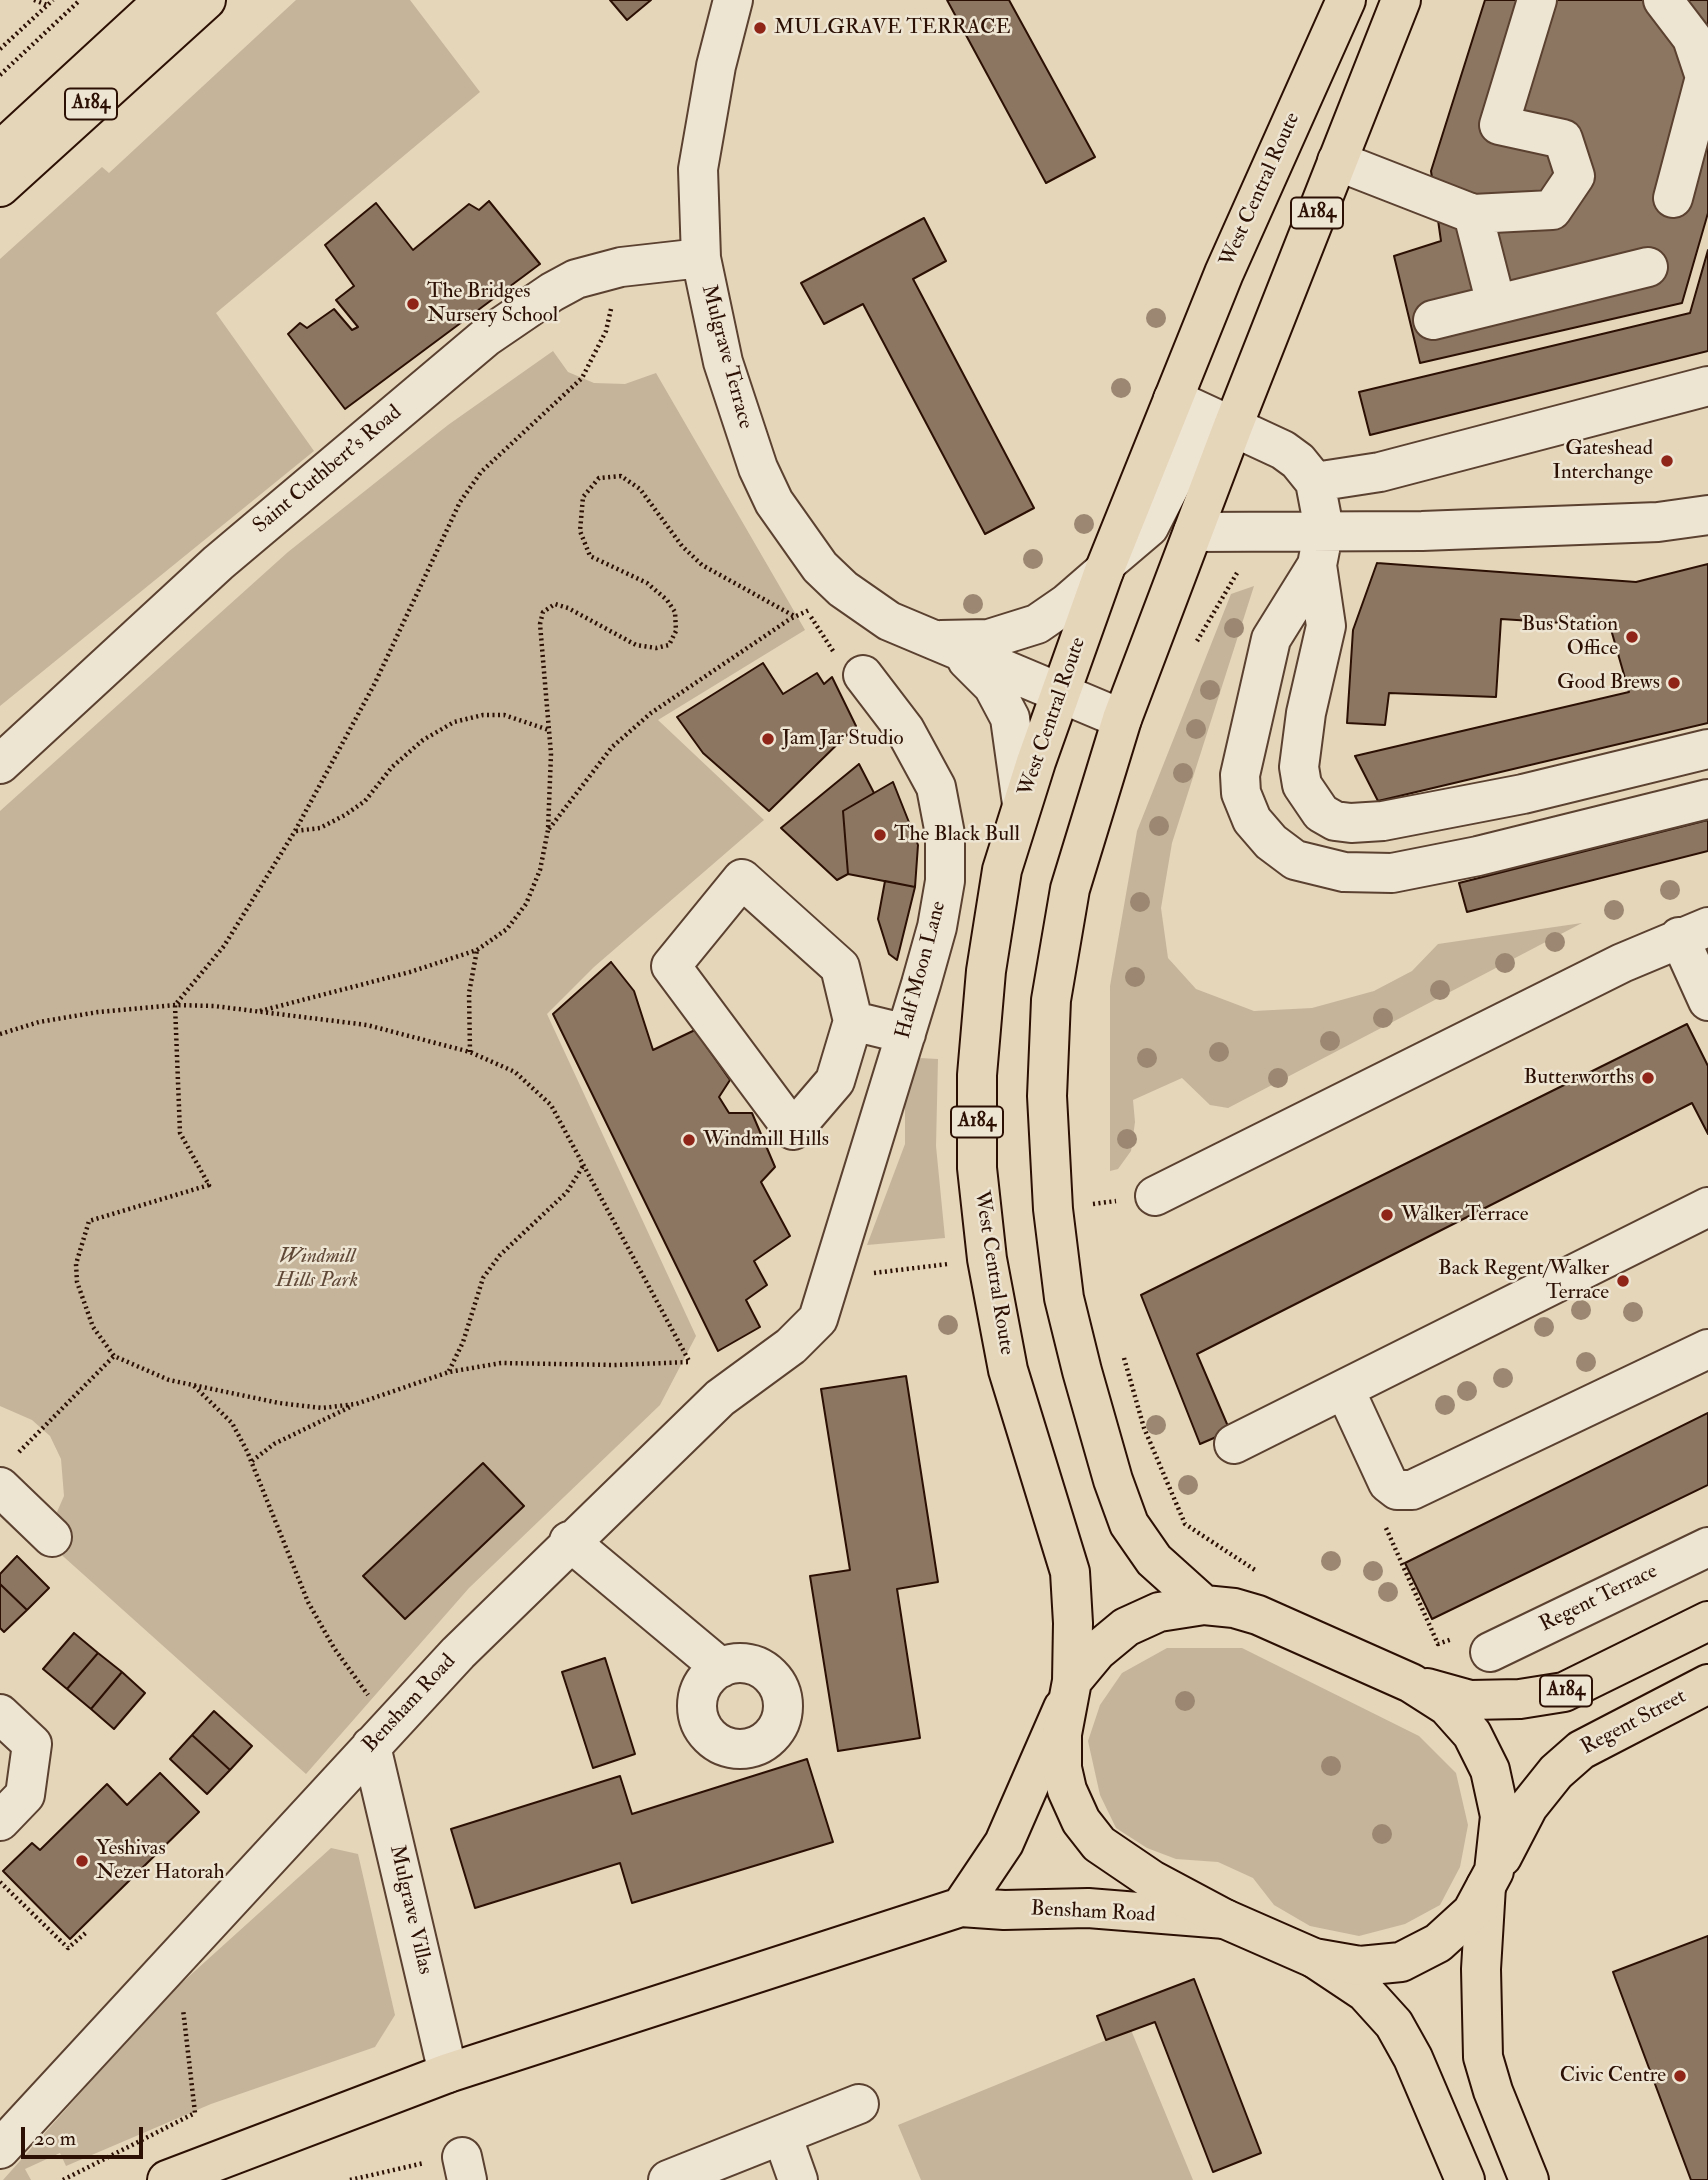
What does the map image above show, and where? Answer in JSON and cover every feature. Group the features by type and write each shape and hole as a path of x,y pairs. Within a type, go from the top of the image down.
{"main road":[{"name":"A184","path":"0,151 164,0"},
{"name":"A184","path":"0,187 206,0"},
{"name":"West Central Route","path":"1226,1919 1121,1861 1099,1844 1081,1821 1067,1790 1062,1768 1073,1623 1070,1572 1008,1370 987,1259 977,1168 977,1075 986,971 1002,870 1022,804 1106,566 1173,399 1224,273 1346,0"},
{"name":"A184","path":"1204,1605 1154,1560 1129,1524 1082,1371 1065,1297 1053,1209 1046,1096 1051,1000 1070,889 1122,719 1233,426 1401,0"},
{"path":"961,1907 1004,1843 1069,1690 1097,1651 1126,1627 1159,1612 1204,1605 1234,1608 1258,1615 1411,1683 1447,1706 1472,1734 1490,1770 1500,1816 1490,1879 1481,1969 1483,2057 1493,2091 1529,2180"},
{"name":"A184","path":"1411,1683 1470,1700 1520,1699 1563,1692 1708,1620"},
{"name":"Regent Street","path":"1314,1958 1360,1966 1401,1962 1438,1943 1472,1912 1528,1807 1556,1772 1581,1750 1613,1731 1708,1684"},
{"name":"Bensham Road","path":"167,2180 448,2073 961,1907 1004,1910 1088,1908 1226,1919"},
{"path":"1226,1919 1314,1958 1365,1992 1394,2024 1413,2058 1465,2180"}],"street":[{"name":"Mulgrave Terrace","path":"733,0 716,66 698,169 701,258 723,362 758,468 774,502 797,538 843,589 889,621 944,647 1122,719"},
{"path":"1337,161 1473,214 1552,209 1575,176 1563,139 1499,125 1537,0"},
{"path":"1664,0 1692,38 1705,77 1673,198"},
{"path":"1473,214 1496,304"},
{"name":"Saint Cuthbert's Road","path":"0,764 218,563 486,337 576,279 621,267 701,258"},
{"path":"1433,320 1648,267"},
{"path":"1315,482 1380,472 1708,386"},
{"path":"1173,399 1283,450 1298,461 1315,482 1326,626 1306,713 1299,767 1311,802 1321,813 1335,821 1350,824 1395,819 1523,794 1708,749"},
{"name":"Mulgrave Terrace","path":"944,647 1017,633 1052,615 1149,527 1195,437 1206,429 1233,426"},
{"path":"1193,532 1320,547 1422,531 1658,522 1708,515"},
{"path":"1320,547 1271,639 1240,775 1241,793 1252,820 1271,842 1289,856 1324,870 1392,873 1478,856 1708,799"},
{"name":"Mulgrave Terrace","path":"944,647 993,686 1010,718 1022,804"},
{"name":"Half Moon Lane","path":"832,1278 937,927 945,881 945,834 936,788 905,730 863,676"},
{"path":"742,879 840,967 853,1021 835,1081 793,1130 671,966 742,879"},
{"path":"1155,1196 1698,938 1708,1001"},
{"path":"853,1021 906,1034"},
{"path":"1234,1444 1708,1207"},
{"name":"Bensham Road","path":"0,2149 458,1653 569,1541 720,1398 807,1332 817,1319 832,1278"},
{"path":"1345,1390 1388,1483 1397,1490 1412,1490 1708,1349"},
{"path":"5,1475 52,1537"},
{"path":"569,1541 721,1668"},
{"name":"Regent Terrace","path":"1490,1652 1708,1547"},
{"path":"0,1714 32,1744 25,1795 0,1821"},
{"name":"Mulgrave Villas","path":"381,1736 448,2073"},
{"path":"668,2180 859,2104"},
{"path":"782,2135 798,2180"}],"path":[{"path":"34,0 47,5"},
{"path":"0,49 53,0"},
{"path":"0,75 80,0"},
{"path":"356,1404 322,1408 193,1385 169,1380 114,1356 93,1327 77,1282 76,1264 89,1222 209,1185 180,1133 175,1006 223,946 295,831 375,683 460,502 481,472 582,378 606,331 621,267"},
{"path":"260,1011 410,972 477,950 507,929 526,904 540,870 548,830 549,730 540,625 543,612 555,604 568,608 636,645 656,648 669,645 676,631 675,612 657,592 647,583 590,556 580,531 583,497 599,478 621,476 640,489 682,546 702,565 792,618 651,713 612,747 548,830"},
{"path":"1195,645 1239,569"},
{"path":"295,831 320,828 345,815 365,801 392,767 423,740 454,722 483,716 505,716 549,730"},
{"path":"470,1052 468,993 477,950"},
{"path":"0,1034 39,1023 99,1012 175,1006 260,1011 366,1025 470,1052 515,1072 551,1105 690,1362 720,1398"},
{"path":"449,1371 463,1342 483,1278 500,1255 567,1192 584,1166"},
{"path":"1094,1190 1096,1216"},
{"path":"1121,1348 1144,1428 1185,1524 1261,1574"},
{"path":"5,1475 114,1356"},
{"path":"252,1461 274,1444 356,1404 449,1371 501,1363 614,1366 690,1362"},
{"path":"193,1385 232,1423 252,1461 308,1602 381,1736"},
{"path":"1397,1490 1380,1516 1438,1644 1480,1628 1490,1652"},
{"path":"0,1882 68,1948 88,1931"},
{"path":"63,2180 195,2113 177,1956"},
{"path":"351,2180 428,2162 464,2167"}],"green space":[{"path":"296,0 410,0 480,92 216,313 314,451 0,706 0,259 102,167 109,173"},
{"name":"Windmill Hills Park","path":"553,351 568,372 594,383 625,384 656,373 805,630 658,720 764,820 594,967 547,1014 696,1336 660,1405 469,1588 306,1774 55,1549 64,1535 57,1512 64,1496 61,1459 50,1436 32,1420 0,1406 0,811 288,552 448,425"},
{"path":"1254,586 1172,843 1161,908 1168,958 1196,989 1254,1011 1312,1008 1374,991 1412,971 1438,944 1582,923 1228,1108 1210,1105 1182,1078 1133,1100 1135,1122 1131,1151 1118,1169 1110,1171 1110,986 1137,831 1231,594"},
{"path":"919,1058 938,1059 936,1146 945,1238 867,1245 905,1144 905,1098"},
{"path":"1167,1648 1242,1648 1419,1736 1456,1773 1468,1825 1460,1867 1440,1905 1405,1924 1359,1936 1310,1926 1274,1905 1253,1878 1218,1862 1176,1859 1147,1848 1116,1828 1100,1795 1088,1741 1100,1705 1122,1673"},
{"path":"331,1848 358,1854 395,2015 375,2047 211,2104 66,2166 60,2153 25,2169 31,2180 3,2180 165,1998"},
{"path":"1131,2030 1193,2180 921,2180 898,2125"}],"building":[{"path":"610,0 651,0 627,20"},
{"path":"947,0 1009,0 1095,157 1046,183"},
{"path":"1485,0 1708,0 1708,213 1682,303 1420,363 1394,256 1441,241 1431,171"},
{"name":"The Bridges Nursery School","path":"489,201 540,264 345,409 288,334 300,323 307,328 334,309 352,330 358,327 336,300 354,286 325,245 376,203 413,250 469,204 479,210"},
{"path":"924,218 946,261 913,279 1034,508 985,534 863,304 824,324 801,283"},
{"path":"1708,250 1708,351 1370,435 1359,392 1690,313"},
{"path":"1377,563 1636,582 1708,564 1708,723 1378,801 1355,756 1629,692 1610,626 1501,619 1496,697 1389,693 1385,725 1347,723 1353,630"},
{"name":"Jam Jar Studio","path":"763,663 783,694 817,673 824,684 832,677 856,726 769,811 703,753 677,717"},
{"path":"859,764 874,793 843,811 848,874 837,880 781,828"},
{"name":"The Black Bull","path":"893,782 918,845 915,887 848,874 843,811"},
{"path":"1708,820 1708,851 1467,912 1459,883"},
{"path":"885,881 915,887 897,960 889,954 878,919"},
{"name":"Windmill Hills","path":"611,962 634,991 653,1050 695,1030 730,1080 719,1097 729,1113 752,1113 775,1167 761,1182 790,1236 754,1261 767,1285 746,1300 760,1327 718,1351 553,1014"},
{"name":"Walker Terrace","path":"1687,1024 1708,1066 1708,1134 1692,1103 1197,1354 1230,1431 1200,1444 1141,1295"},
{"path":"906,1376 938,1582 897,1589 920,1738 838,1751 810,1576 850,1570 821,1389"},
{"path":"1708,1413 1708,1485 1432,1619 1405,1563"},
{"path":"483,1463 524,1506 405,1619 363,1576"},
{"path":"17,1556 49,1588 27,1610 0,1584 0,1574"},
{"path":"0,1584 27,1610 4,1632 0,1628"},
{"path":"74,1633 98,1653 67,1689 43,1669"},
{"path":"98,1653 122,1672 91,1709 67,1689"},
{"path":"605,1658 635,1754 593,1768 562,1672"},
{"path":"122,1672 145,1693 114,1729 91,1709"},
{"path":"214,1711 252,1746 230,1770 192,1735"},
{"path":"192,1735 230,1770 207,1794 170,1759"},
{"path":"807,1759 833,1842 632,1903 620,1863 475,1908 451,1829 620,1776 632,1814"},
{"name":"Yeshivas Nezer Hatorah","path":"160,1773 199,1812 70,1939 3,1871 32,1843 40,1850 107,1784 127,1805"},
{"name":"Civic Centre","path":"1708,1936 1708,2180 1691,2180 1613,1972"},
{"path":"1194,1979 1261,2153 1213,2172 1155,2022 1106,2040 1097,2016"}],"place":[{"name":"MULGRAVE TERRACE","path":"760,28"},
{"name":"The Bridges Nursery School","path":"413,304"},
{"name":"Gateshead Interchange","path":"1667,461"},
{"name":"Bus Station Office","path":"1632,637"},
{"name":"Good Brews","path":"1674,683"},
{"name":"Jam Jar Studio","path":"768,739"},
{"name":"The Black Bull","path":"880,835"},
{"name":"Butterworths","path":"1648,1078"},
{"name":"Windmill Hills","path":"689,1140"},
{"name":"Walker Terrace","path":"1387,1215"},
{"name":"Back Regent/Walker Terrace","path":"1623,1281"},
{"name":"Yeshivas Nezer Hatorah","path":"82,1861"},
{"name":"Civic Centre","path":"1680,2076"}]}
